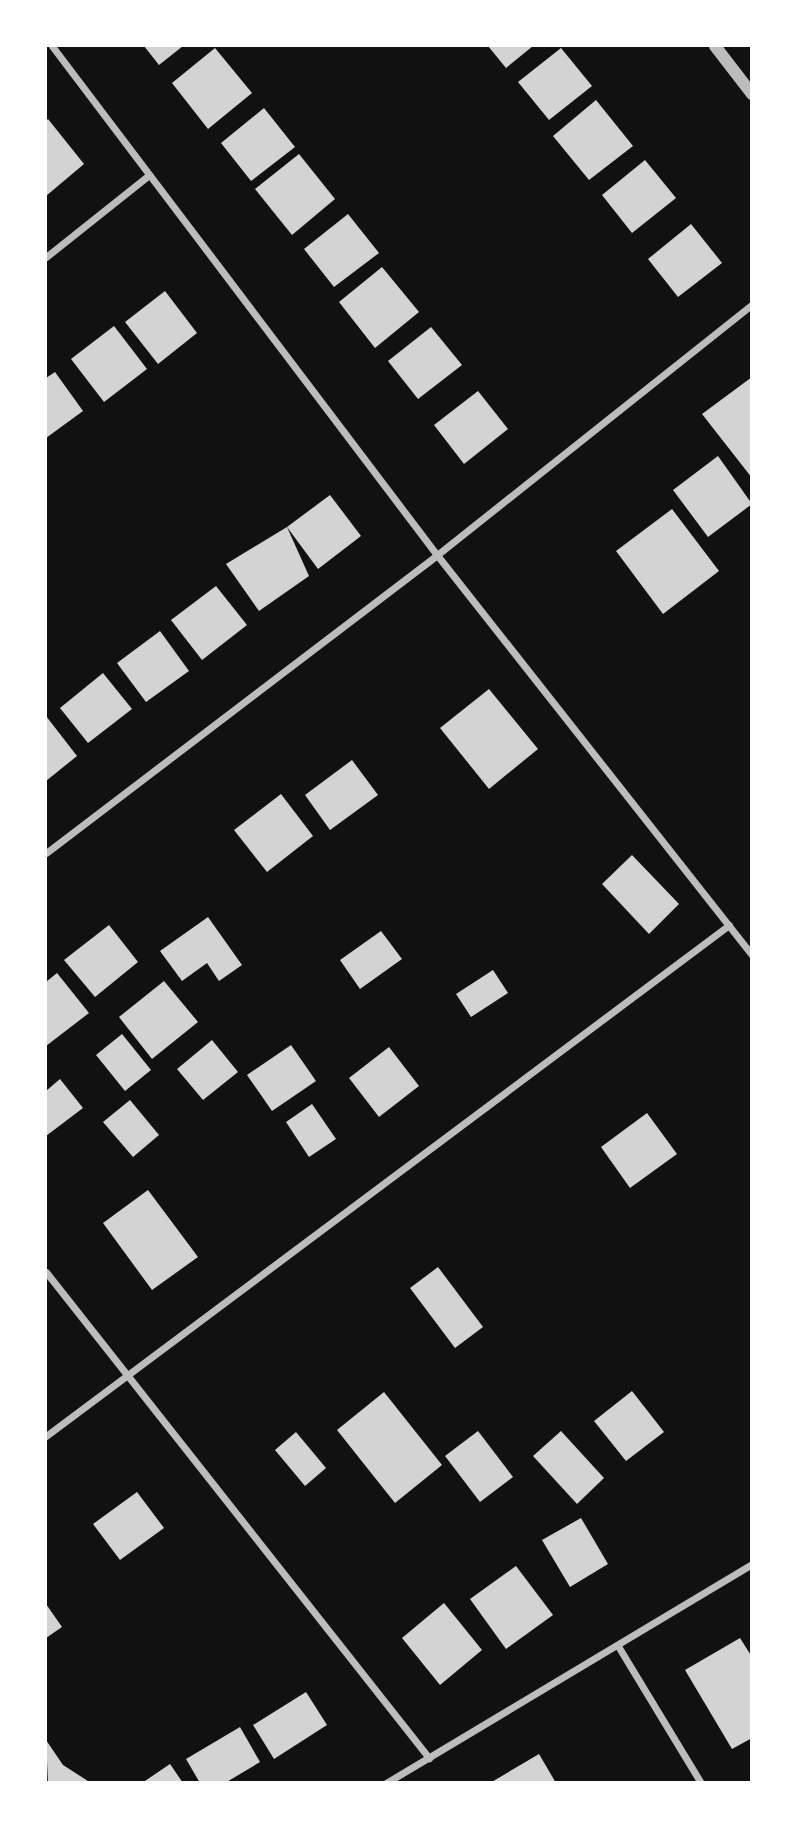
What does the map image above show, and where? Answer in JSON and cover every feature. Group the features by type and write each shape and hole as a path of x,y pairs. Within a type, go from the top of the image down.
{"street":[{"path":"52,46 437,555 751,955"},
{"path":"715,46 751,94"},
{"path":"46,257 149,175"},
{"path":"46,853 437,555 751,304"},
{"path":"46,1436 125,1374 729,925"},
{"path":"46,1272 429,1758"},
{"path":"386,1783 751,1564"},
{"path":"618,1646 701,1783"}],"building":[{"path":"144,46 183,46 159,65"},
{"path":"488,46 533,46 506,68"},
{"path":"215,48 252,93 208,129 172,83"},
{"path":"561,48 592,86 549,120 518,82"},
{"path":"596,100 633,146 589,180 553,136"},
{"path":"264,108 295,147 251,181 221,143"},
{"path":"48,119 84,164 46,196 46,121"},
{"path":"299,154 335,199 292,235 255,189"},
{"path":"645,160 676,198 632,233 602,195"},
{"path":"348,214 379,253 334,287 304,249"},
{"path":"691,224 722,263 678,297 648,259"},
{"path":"382,267 419,312 375,348 339,302"},
{"path":"165,291 197,333 158,364 125,322"},
{"path":"114,326 147,369 104,402 71,359"},
{"path":"431,327 462,365 418,399 388,361"},
{"path":"55,372 83,411 46,438 46,378"},
{"path":"752,377 752,478 702,414"},
{"path":"478,391 508,429 464,464 434,425"},
{"path":"718,456 752,504 708,537 673,490"},
{"path":"330,495 361,536 318,569 287,527"},
{"path":"672,509 719,571 663,614 616,551"},
{"path":"287,527 309,576 259,611 226,564"},
{"path":"216,586 247,625 202,660 171,620"},
{"path":"160,631 189,671 146,702 117,663"},
{"path":"103,673 132,709 88,743 60,708"},
{"path":"489,689 538,749 489,789 440,728"},
{"path":"46,716 77,756 46,781"},
{"path":"352,760 378,795 330,830 305,795"},
{"path":"281,794 313,836 267,872 234,830"},
{"path":"632,855 679,904 649,934 602,884"},
{"path":"208,917 242,965 219,981 207,963 182,981 160,951"},
{"path":"109,925 138,962 95,997 64,960"},
{"path":"381,931 402,959 360,989 340,960"},
{"path":"493,970 508,993 471,1017 456,994"},
{"path":"57,973 89,1013 46,1046 46,982"},
{"path":"164,981 198,1022 152,1059 119,1017"},
{"path":"122,1034 151,1070 125,1091 96,1055"},
{"path":"212,1040 238,1072 203,1100 177,1069"},
{"path":"291,1045 316,1081 272,1111 247,1075"},
{"path":"389,1047 419,1086 379,1117 349,1078"},
{"path":"60,1079 83,1108 46,1136 46,1091"},
{"path":"130,1100 159,1135 133,1157 103,1122"},
{"path":"312,1104 336,1139 309,1157 286,1122"},
{"path":"647,1113 677,1154 630,1188 601,1147"},
{"path":"148,1190 198,1257 152,1290 103,1223"},
{"path":"438,1267 483,1327 455,1348 410,1288"},
{"path":"632,1391 664,1432 626,1461 594,1421"},
{"path":"384,1392 442,1465 395,1503 337,1430"},
{"path":"478,1431 513,1477 480,1502 445,1456"},
{"path":"561,1431 604,1478 577,1504 533,1456"},
{"path":"296,1432 326,1468 305,1486 275,1450"},
{"path":"137,1492 164,1528 120,1560 93,1524"},
{"path":"581,1518 608,1564 570,1587 542,1540"},
{"path":"516,1566 553,1615 506,1649 470,1599"},
{"path":"444,1603 482,1650 440,1685 402,1638"},
{"path":"46,1604 62,1627 46,1638"},
{"path":"740,1638 752,1657 752,1738 732,1749 685,1670"},
{"path":"306,1692 327,1725 274,1759 253,1725"},
{"path":"240,1727 260,1762 225,1783 200,1783 186,1759"},
{"path":"46,1740 63,1765 91,1783 48,1783"},
{"path":"539,1754 556,1783 490,1783"},
{"path":"170,1764 183,1783 142,1783"}]}
